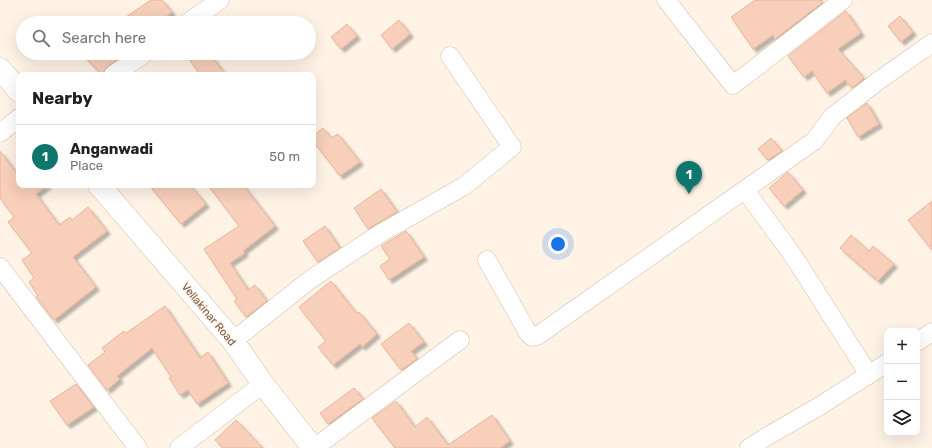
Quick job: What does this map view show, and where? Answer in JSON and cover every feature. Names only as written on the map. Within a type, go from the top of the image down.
[{"type":"main road","points":[[0,70],[16,88]]},
{"type":"main road","name":"Vellakinar Road","points":[[102,188],[233,341],[263,384],[314,448]]},
{"type":"street","points":[[197,16],[220,0]]},
{"type":"street","points":[[666,0],[734,85],[843,0]]},
{"type":"street","points":[[487,260],[528,333],[532,337],[537,336],[814,141],[833,116],[878,81],[932,43]]},
{"type":"street","points":[[233,341],[311,280],[382,233],[464,186],[512,147],[450,56]]},
{"type":"street","points":[[117,72],[135,60]]},
{"type":"street","points":[[0,133],[16,120]]},
{"type":"street","points":[[744,190],[794,257],[869,375]]},
{"type":"street","points":[[0,267],[138,448]]},
{"type":"street","points":[[920,340],[932,332]]},
{"type":"street","points":[[314,448],[460,340]]},
{"type":"street","points":[[749,448],[886,364]]},
{"type":"street","points":[[179,448],[263,384]]},
{"type":"building","points":[[151,0],[162,0],[172,12],[167,16],[127,16]]},
{"type":"building","points":[[755,0],[822,0],[823,2],[775,39],[773,35],[753,49],[731,17]]},
{"type":"building","points":[[846,11],[861,33],[838,49],[864,78],[852,88],[845,80],[827,93],[812,71],[804,77],[788,56]]},
{"type":"building","points":[[900,16],[913,32],[901,42],[888,26]]},
{"type":"building","points":[[399,20],[410,34],[392,49],[381,35]]},
{"type":"building","points":[[347,24],[357,36],[341,49],[331,37]]},
{"type":"building","points":[[88,60],[116,60],[107,67],[104,72],[99,72]]},
{"type":"building","points":[[190,60],[214,60],[224,72],[198,72]]},
{"type":"building","points":[[867,103],[879,124],[858,137],[847,118]]},
{"type":"building","points":[[323,128],[331,138],[338,134],[360,162],[340,176],[316,145],[316,134]]},
{"type":"building","points":[[771,138],[782,151],[768,160],[758,149]]},
{"type":"building","points":[[0,151],[16,172],[16,188],[44,188],[36,194],[59,225],[70,217],[72,220],[88,207],[107,231],[73,257],[96,287],[54,320],[36,297],[38,296],[29,282],[34,278],[22,260],[32,253],[8,222],[14,217],[0,198]]},
{"type":"building","points":[[788,172],[803,190],[784,206],[769,188]]},
{"type":"building","points":[[151,188],[193,188],[206,204],[181,224]]},
{"type":"building","points":[[210,188],[245,188],[275,226],[243,251],[245,253],[230,263],[248,290],[255,285],[267,301],[246,317],[234,301],[237,299],[204,249],[239,226]]},
{"type":"building","points":[[381,189],[397,212],[368,229],[354,208]]},
{"type":"building","points":[[932,201],[932,250],[908,220]]},
{"type":"building","points":[[325,226],[340,248],[318,262],[303,241]]},
{"type":"building","points":[[406,231],[424,257],[389,280],[380,266],[390,259],[381,246]]},
{"type":"building","points":[[851,235],[869,251],[873,246],[894,264],[878,281],[840,248]]},
{"type":"building","points":[[331,281],[357,314],[359,312],[377,334],[362,347],[360,344],[333,365],[318,347],[326,341],[299,307]]},
{"type":"building","points":[[165,306],[200,358],[208,352],[228,383],[197,404],[188,390],[180,395],[169,378],[171,377],[152,348],[117,376],[120,379],[107,390],[88,365],[105,352],[102,348],[124,331],[126,333]]},
{"type":"building","points":[[409,323],[424,342],[411,351],[417,359],[401,370],[381,344]]},
{"type":"building","points":[[76,384],[94,407],[67,425],[50,401]]},
{"type":"building","points":[[354,388],[363,399],[328,424],[320,413]]},
{"type":"building","points":[[396,401],[415,427],[427,417],[448,445],[492,415],[510,441],[500,448],[395,448],[372,418]]},
{"type":"building","points":[[236,420],[263,448],[223,448],[215,440]]},
{"type":"place","name":"Anganwadi","points":[[689,194]]}]
